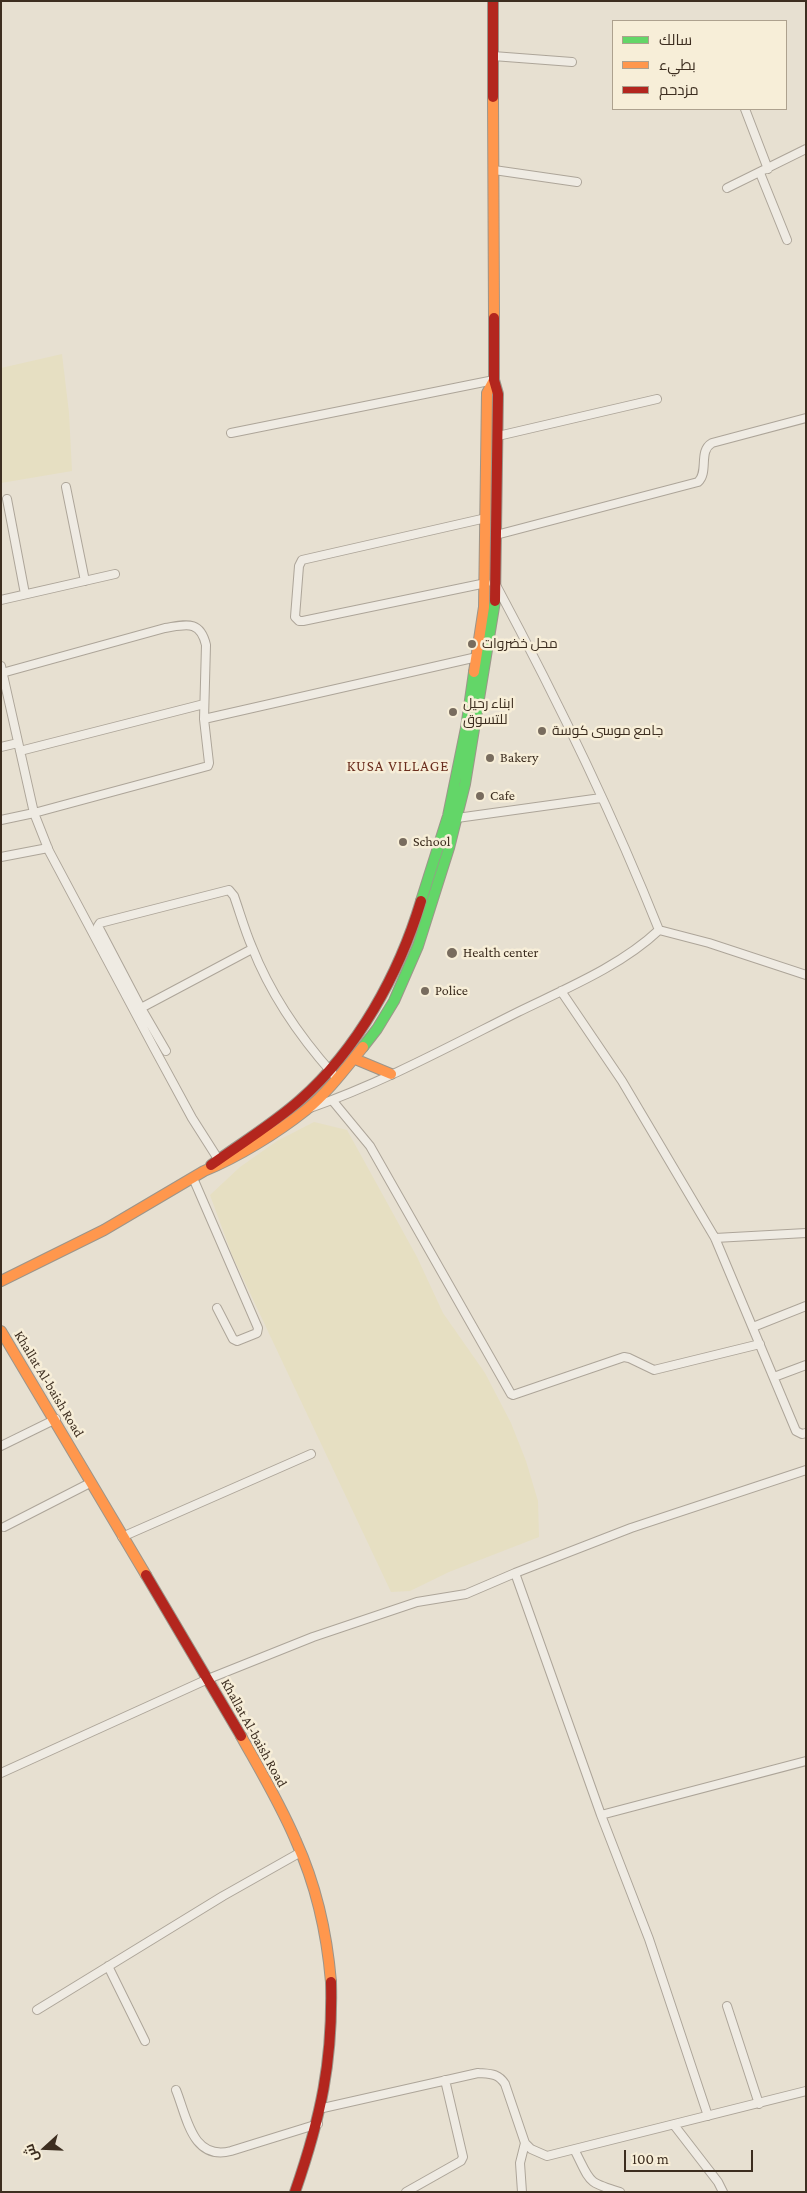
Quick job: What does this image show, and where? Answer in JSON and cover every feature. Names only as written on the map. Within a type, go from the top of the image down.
[{"type":"street","points":[[307,1109],[355,1058],[381,1022],[404,979],[418,946],[440,878],[477,657],[496,585],[498,394],[494,380],[493,1]]},
{"type":"street","points":[[493,56],[572,62]]},
{"type":"street","points":[[744,110],[787,240]]},
{"type":"street","points":[[726,188],[806,150]]},
{"type":"street","points":[[494,170],[577,182]]},
{"type":"street","points":[[231,433],[494,380]]},
{"type":"street","points":[[220,1161],[300,1100],[329,1070],[364,1025],[393,974],[411,935],[430,874],[457,818],[467,774],[490,607],[486,583],[487,392],[494,380]]},
{"type":"street","points":[[498,436],[657,398]]},
{"type":"street","points":[[496,535],[698,482],[702,477],[706,449],[712,443],[806,418]]},
{"type":"street","points":[[66,486],[85,581]]},
{"type":"street","points":[[7,499],[25,594]]},
{"type":"street","points":[[486,518],[302,560],[298,566],[295,618],[303,621],[486,583]]},
{"type":"street","points":[[1,600],[115,574]]},
{"type":"street","points":[[496,585],[557,703],[633,864],[659,930]]},
{"type":"street","points":[[1,820],[34,813],[208,766],[204,719],[206,645],[198,628],[187,624],[165,628],[2,670],[5,708],[19,747],[34,813],[48,848],[192,1118],[220,1161]]},
{"type":"street","points":[[204,719],[477,657]]},
{"type":"street","points":[[1,747],[19,747],[204,704]]},
{"type":"street","points":[[457,818],[601,798]]},
{"type":"street","points":[[1,857],[48,848]]},
{"type":"street","points":[[430,874],[440,878]]},
{"type":"street","points":[[166,1051],[98,928],[100,924],[229,890],[234,896],[252,949],[276,995],[298,1031],[337,1079]]},
{"type":"street","points":[[659,930],[718,946],[806,975]]},
{"type":"street","points":[[1,1281],[104,1230],[307,1109],[391,1074],[561,991],[630,954],[659,930]]},
{"type":"street","points":[[141,1008],[252,949]]},
{"type":"street","points":[[393,974],[404,979]]},
{"type":"street","points":[[561,991],[622,1082],[715,1238],[796,1431],[802,1434],[806,1433]]},
{"type":"street","points":[[355,1058],[391,1074]]},
{"type":"street","points":[[332,1100],[370,1146],[511,1394],[514,1395],[624,1358],[629,1358],[654,1370],[760,1344]]},
{"type":"street","points":[[193,1178],[258,1328],[257,1333],[237,1341],[233,1339],[217,1308]]},
{"type":"street","points":[[715,1238],[806,1233]]},
{"type":"street","points":[[753,1327],[806,1306]]},
{"type":"street","name":"Khallat Al-baish Road","points":[[1,1331],[56,1419],[122,1538],[208,1679],[260,1769],[301,1852],[317,1904],[327,1946],[331,1980],[332,2018],[329,2065],[323,2108],[295,2192]]},
{"type":"street","points":[[774,1378],[806,1365]]},
{"type":"street","points":[[1,1446],[56,1419]]},
{"type":"street","points":[[122,1538],[311,1454]]},
{"type":"street","points":[[1,1773],[208,1679],[313,1638],[417,1602],[466,1594],[631,1528],[806,1470]]},
{"type":"street","points":[[4,1527],[90,1483]]},
{"type":"street","points":[[515,1573],[601,1814],[649,1939],[708,2116]]},
{"type":"street","points":[[601,1814],[806,1761]]},
{"type":"street","points":[[37,2010],[223,1896],[301,1852]]},
{"type":"street","points":[[108,1966],[145,2041]]},
{"type":"street","points":[[726,2006],[758,2104]]},
{"type":"street","points":[[323,2108],[478,2073],[493,2074],[501,2078],[505,2084],[525,2143],[532,2149],[547,2156],[575,2151],[806,2091]]},
{"type":"street","points":[[406,2192],[460,2161],[463,2157],[445,2080]]},
{"type":"street","points":[[176,2090],[197,2143],[212,2153],[219,2154],[318,2124]]},
{"type":"street","points":[[674,2125],[718,2182],[723,2192]]},
{"type":"street","points":[[522,2192],[520,2163],[525,2143]]},
{"type":"street","points":[[575,2151],[590,2180],[598,2185],[620,2192]]},
{"type":"shaded area","points":[[62,354],[69,413],[72,471],[1,483],[1,368]]},
{"type":"shaded area","points":[[314,1122],[347,1130],[417,1257],[443,1313],[485,1373],[511,1423],[526,1461],[538,1501],[539,1537],[449,1572],[410,1591],[391,1592],[232,1255],[210,1195],[240,1167],[277,1141]]},
{"type":"traffic: fast","points":[[363,1047],[377,1029],[394,1001],[418,946],[449,848],[465,784],[495,601]]},
{"type":"traffic: fast","points":[[421,901],[448,816],[466,728],[474,672]]},
{"type":"traffic: slow","points":[[493,97],[494,318]]},
{"type":"traffic: slow","points":[[474,672],[484,607],[487,393],[494,380]]},
{"type":"traffic: slow","points":[[1,1281],[104,1230],[204,1171],[244,1152],[270,1136],[295,1119],[322,1096],[363,1047]]},
{"type":"traffic: slow","points":[[355,1059],[391,1074]]},
{"type":"traffic: slow","points":[[1,1331],[146,1575]]},
{"type":"traffic: slow","points":[[241,1736],[277,1801],[303,1858],[320,1910],[331,1982]]},
{"type":"traffic: jam","points":[[493,1],[493,97]]},
{"type":"traffic: jam","points":[[494,318],[494,380],[498,394],[495,601]]},
{"type":"traffic: jam","points":[[211,1165],[290,1109],[321,1080],[340,1058],[358,1034],[388,983],[401,956],[421,901]]},
{"type":"traffic: jam","points":[[146,1575],[241,1736]]},
{"type":"traffic: jam","points":[[295,2192],[312,2139],[324,2088],[330,2038],[331,1982]]},
{"type":"place","name":"محل خضروات","points":[[472,644]]},
{"type":"place","name":"ابناء رحيل للتسوق","points":[[453,712]]},
{"type":"place","name":"جامع موسى كوسة","points":[[542,731]]},
{"type":"place","name":"Bakery","points":[[490,758]]},
{"type":"place","name":"Cafe","points":[[480,796]]},
{"type":"place","name":"School","points":[[403,842]]},
{"type":"place","name":"Health center","points":[[452,953]]},
{"type":"place","name":"Police","points":[[425,991]]},
{"type":"district","name":"KUSA VILLAGE","points":[[398,766]]}]
